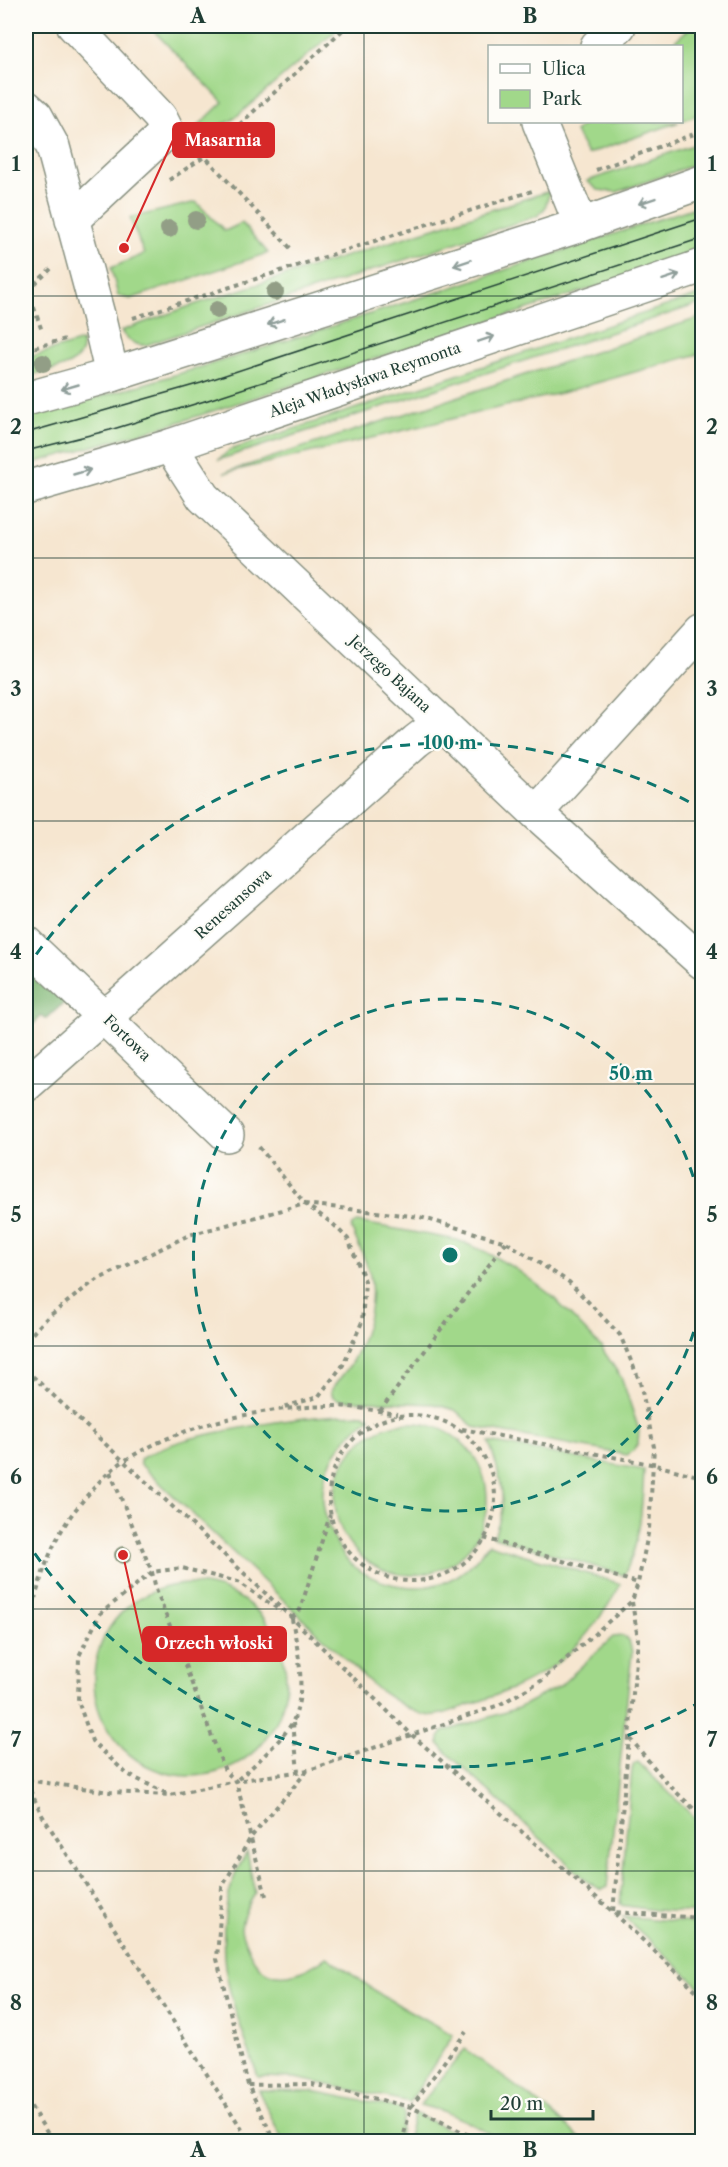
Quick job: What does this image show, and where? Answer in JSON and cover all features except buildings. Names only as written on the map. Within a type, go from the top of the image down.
[{"type":"street","points":[[72,220],[160,137],[165,129],[160,117],[74,26]]},
{"type":"street","points":[[598,45],[619,26]]},
{"type":"street","points":[[26,107],[36,116],[53,147],[112,375]]},
{"type":"street","points":[[539,123],[581,225]]},
{"type":"street","points":[[26,399],[112,375],[581,225],[702,182]]},
{"type":"street","name":"Aleja Władysława Reymonta","points":[[26,488],[170,446],[702,266]]},
{"type":"street","name":"Jerzego Bajana","points":[[170,446],[204,497],[536,813],[702,962]]},
{"type":"street","points":[[536,813],[702,630]]},
{"type":"street","name":"Renesansowa","points":[[26,1085],[407,749],[441,722]]},
{"type":"street","name":"Fortowa","points":[[26,943],[241,1138]]},
{"type":"path","points":[[204,157],[347,26]]},
{"type":"path","points":[[26,350],[101,329],[564,181],[702,131]]},
{"type":"path","points":[[193,143],[293,251]]},
{"type":"path","points":[[28,290],[42,331]]},
{"type":"path","points":[[26,1635],[49,1554],[75,1510],[110,1472],[123,1461],[183,1431],[278,1409],[318,1397],[343,1365],[363,1322],[365,1281],[348,1239],[333,1224],[305,1204],[241,1138]]},
{"type":"path","points":[[26,1340],[48,1317],[93,1282],[157,1250],[189,1235],[305,1204],[420,1217],[506,1242],[569,1282],[621,1335],[640,1382],[654,1446],[651,1464],[649,1529],[632,1601],[639,1639],[613,1912]]},
{"type":"path","points":[[380,1411],[506,1242]]},
{"type":"path","points":[[26,1370],[292,1618],[412,1735],[613,1912],[702,1996]]},
{"type":"path","points":[[278,1409],[336,1406],[398,1414],[431,1415],[462,1429],[651,1464],[702,1477]]},
{"type":"path","points":[[292,1618],[300,1610],[331,1514],[332,1477],[336,1464],[356,1437],[398,1414]]},
{"type":"path","points":[[331,1514],[339,1541],[350,1557],[379,1576],[392,1580],[425,1581],[456,1570],[484,1538],[494,1517],[495,1484],[484,1453],[462,1429]]},
{"type":"path","points":[[110,1472],[152,1572],[156,1589],[225,1771],[236,1781],[266,1896]]},
{"type":"path","points":[[484,1538],[638,1583]]},
{"type":"path","points":[[170,1795],[127,1774],[92,1741],[78,1701],[79,1656],[100,1614],[152,1572],[182,1568],[238,1582],[292,1618],[301,1674],[293,1722],[298,1771]]},
{"type":"path","points":[[26,1781],[110,1792],[170,1795],[236,1781],[309,1770],[499,1705],[541,1682],[632,1601]]},
{"type":"path","points":[[236,1781],[254,1766],[293,1722]]},
{"type":"path","points":[[630,1737],[666,1782],[702,1818]]},
{"type":"path","points":[[275,2142],[248,2085],[217,1959],[222,1887],[251,1837],[309,1770]]},
{"type":"path","points":[[26,1781],[42,1815],[250,2142]]},
{"type":"path","points":[[613,1912],[702,1918]]},
{"type":"path","points":[[402,2142],[411,2107],[466,2032]]},
{"type":"path","points":[[248,2085],[312,2084],[411,2107],[483,2142]]},
{"type":"path","points":[[26,2098],[53,2142]]},
{"type":"green space","points":[[149,26],[337,26],[339,28],[231,121],[218,126],[203,139],[196,128],[223,102]]},
{"type":"green space","points":[[692,26],[702,26],[702,113],[683,121],[683,45],[670,45]]},
{"type":"green space","points":[[585,123],[676,123],[587,154],[575,132]]},
{"type":"green space","points":[[702,142],[702,162],[617,192],[598,190],[587,181]]},
{"type":"green space","points":[[550,191],[545,208],[537,216],[146,345],[132,342],[121,331],[187,307]]},
{"type":"green space","points":[[196,202],[225,231],[242,223],[268,253],[130,299],[118,296],[111,268],[144,254],[130,218]]},
{"type":"green space","points":[[702,205],[702,251],[176,423],[26,465],[26,417],[281,342]]},
{"type":"green space","points":[[702,294],[702,303],[218,460],[230,450]]},
{"type":"green space","points":[[702,317],[702,353],[561,393],[224,473]]},
{"type":"green space","points":[[82,341],[82,350],[78,358],[71,363],[26,376],[26,358]]},
{"type":"green space","points":[[26,960],[68,999],[46,1019],[41,1016],[26,1032]]},
{"type":"green space","points":[[357,1222],[457,1240],[484,1251],[516,1269],[551,1295],[601,1347],[622,1379],[639,1430],[638,1444],[633,1451],[627,1455],[474,1427],[455,1410],[434,1404],[340,1400],[333,1397],[331,1391],[350,1365],[360,1345],[370,1310],[370,1275],[351,1227]]},
{"type":"green space","points":[[363,1414],[370,1417],[346,1439],[330,1464],[323,1499],[326,1519],[341,1552],[361,1571],[387,1583],[416,1587],[430,1586],[462,1573],[475,1562],[489,1544],[621,1584],[591,1629],[553,1666],[523,1684],[453,1711],[430,1716],[412,1710],[376,1688],[140,1464],[140,1459],[151,1453],[184,1440],[297,1419]]},
{"type":"green space","points":[[411,1423],[440,1429],[453,1436],[464,1446],[474,1457],[481,1470],[487,1499],[481,1528],[474,1541],[464,1552],[453,1562],[440,1569],[411,1575],[382,1569],[369,1562],[358,1552],[348,1541],[341,1528],[335,1499],[341,1470],[348,1457],[358,1446],[369,1436],[382,1429]]},
{"type":"green space","points":[[489,1442],[644,1470],[637,1537],[624,1575],[494,1537],[501,1512],[502,1492]]},
{"type":"green space","points":[[181,1584],[199,1584],[227,1591],[258,1612],[279,1643],[286,1680],[279,1717],[258,1748],[227,1769],[199,1776],[181,1776],[145,1765],[116,1741],[105,1725],[98,1708],[94,1689],[94,1671],[105,1635],[129,1606],[145,1595],[162,1588]]},
{"type":"green space","points":[[623,1636],[629,1640],[632,1652],[607,1887],[601,1890],[588,1882],[445,1751],[439,1743],[439,1738],[443,1732],[518,1708],[560,1686],[613,1637]]},
{"type":"green space","points":[[638,1762],[702,1825],[702,1913],[620,1905],[632,1769]]},
{"type":"green space","points":[[247,1852],[255,1894],[244,1914],[241,1930],[250,1953],[262,1969],[274,1975],[289,1975],[304,1970],[327,1957],[383,1996],[453,2035],[410,2102],[295,2078],[258,2077],[233,2001],[224,1957],[225,1916],[230,1889]]},
{"type":"green space","points":[[623,1916],[702,1924],[702,1989]]},
{"type":"green space","points":[[465,2049],[552,2113],[580,2138],[575,2142],[502,2141],[466,2121],[420,2105]]},
{"type":"green space","points":[[258,2090],[313,2091],[402,2109],[404,2115],[398,2141],[283,2141]]},
{"type":"green space","points":[[414,2113],[472,2141],[407,2141]]},
{"type":"tram line","points":[[26,433],[201,383],[702,218]]},
{"type":"tram line","points":[[26,451],[110,430],[208,400],[702,238]]},
{"type":"place","name":"Masarnia","points":[[124,248]]},
{"type":"place","name":"Orzech włoski","points":[[123,1555]]}]
